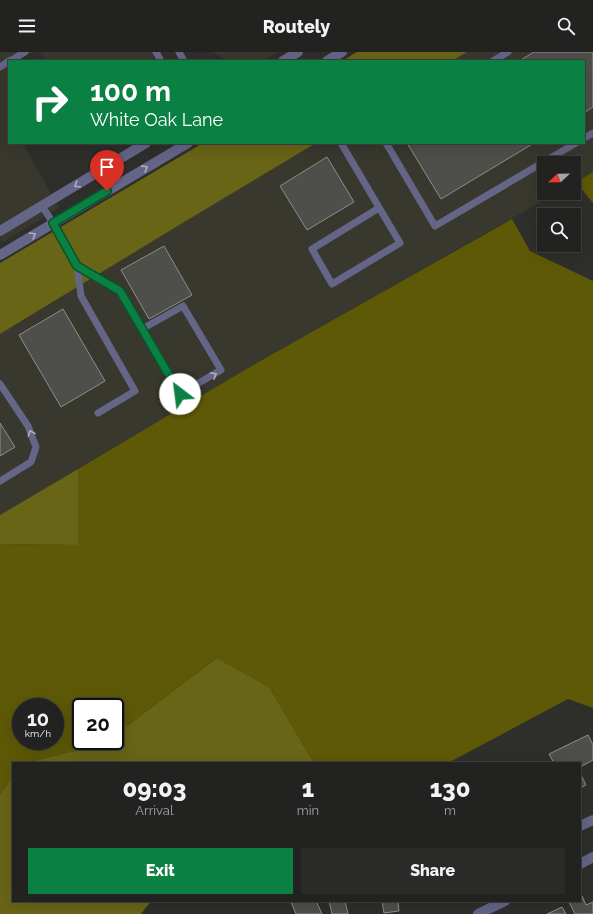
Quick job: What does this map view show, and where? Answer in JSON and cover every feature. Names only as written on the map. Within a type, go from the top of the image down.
[{"type":"street","points":[[329,60],[342,52]]},
{"type":"street","points":[[286,60],[298,56]]},
{"type":"street","points":[[0,231],[144,144]]},
{"type":"street","points":[[0,254],[186,144]]},
{"type":"street","points":[[581,826],[593,820]]},
{"type":"street","points":[[581,863],[593,857]]},
{"type":"street","points":[[478,914],[490,904],[500,902]]},
{"type":"lane","points":[[11,60],[25,52]]},
{"type":"lane","points":[[495,60],[508,52]]},
{"type":"lane","points":[[342,144],[400,243],[332,284],[312,250],[379,208]]},
{"type":"lane","points":[[387,144],[435,226],[574,144]]},
{"type":"lane","points":[[42,206],[77,266],[81,296],[135,391],[98,413]]},
{"type":"lane","points":[[77,266],[120,291],[142,329],[180,394],[221,370],[183,306],[142,329]]},
{"type":"lane","points":[[0,384],[28,426],[36,447],[31,462],[0,481]]},
{"type":"shaded area","points":[[0,52],[37,52],[8,60],[8,144],[24,144],[59,208],[2,243],[0,239]]},
{"type":"shaded area","points":[[39,52],[156,52],[152,60],[46,60]]},
{"type":"shaded area","points":[[212,52],[278,52],[266,60],[227,60]]},
{"type":"shaded area","points":[[357,52],[467,52],[454,60],[344,60]]},
{"type":"shaded area","points":[[467,52],[593,52],[593,172],[581,179],[581,156],[537,156],[537,200],[545,200],[248,368],[0,515],[0,334],[314,144],[585,144],[585,60],[454,60]]},
{"type":"shaded area","points":[[201,144],[314,144],[0,334],[0,263]]},
{"type":"shaded area","points":[[593,172],[593,203],[581,188],[581,179]]},
{"type":"shaded area","points":[[512,219],[530,251],[593,281],[593,708],[568,699],[450,762],[313,762],[269,687],[217,658],[124,728],[124,698],[72,698],[72,750],[78,750],[29,762],[12,762],[12,778],[0,794],[0,544],[78,545],[78,469],[248,368]]},
{"type":"shaded area","points":[[78,469],[78,545],[0,544],[0,515]]},
{"type":"shaded area","points":[[217,658],[269,687],[313,762],[29,762],[78,750],[124,750],[124,728]]},
{"type":"shaded area","points":[[12,778],[12,902],[150,902],[141,914],[0,914],[0,794]]},
{"type":"building","points":[[534,52],[593,52],[593,107],[585,112],[585,60],[521,60]]},
{"type":"building","points":[[408,144],[532,144],[441,199]]},
{"type":"building","points":[[327,157],[354,202],[307,230],[280,186]]},
{"type":"building","points":[[164,246],[192,295],[149,319],[121,270]]},
{"type":"building","points":[[63,309],[105,381],[61,407],[19,335]]},
{"type":"building","points":[[0,423],[15,447],[0,456]]},
{"type":"building","points":[[588,735],[593,745],[593,760],[581,766],[581,762],[553,762],[549,754]]},
{"type":"building","points":[[581,775],[586,785],[581,788]]},
{"type":"building","points":[[581,896],[586,905],[593,902],[593,914],[575,914],[569,902],[581,902]]},
{"type":"building","points":[[291,902],[316,902],[322,914],[296,914]]},
{"type":"building","points":[[329,902],[345,902],[348,914],[332,914]]},
{"type":"building","points":[[382,902],[398,902],[399,911],[384,913]]},
{"type":"building","points":[[562,907],[566,914],[547,914]]},
{"type":"route","points":[[107,191],[53,223],[77,266],[120,291],[180,394]]}]
